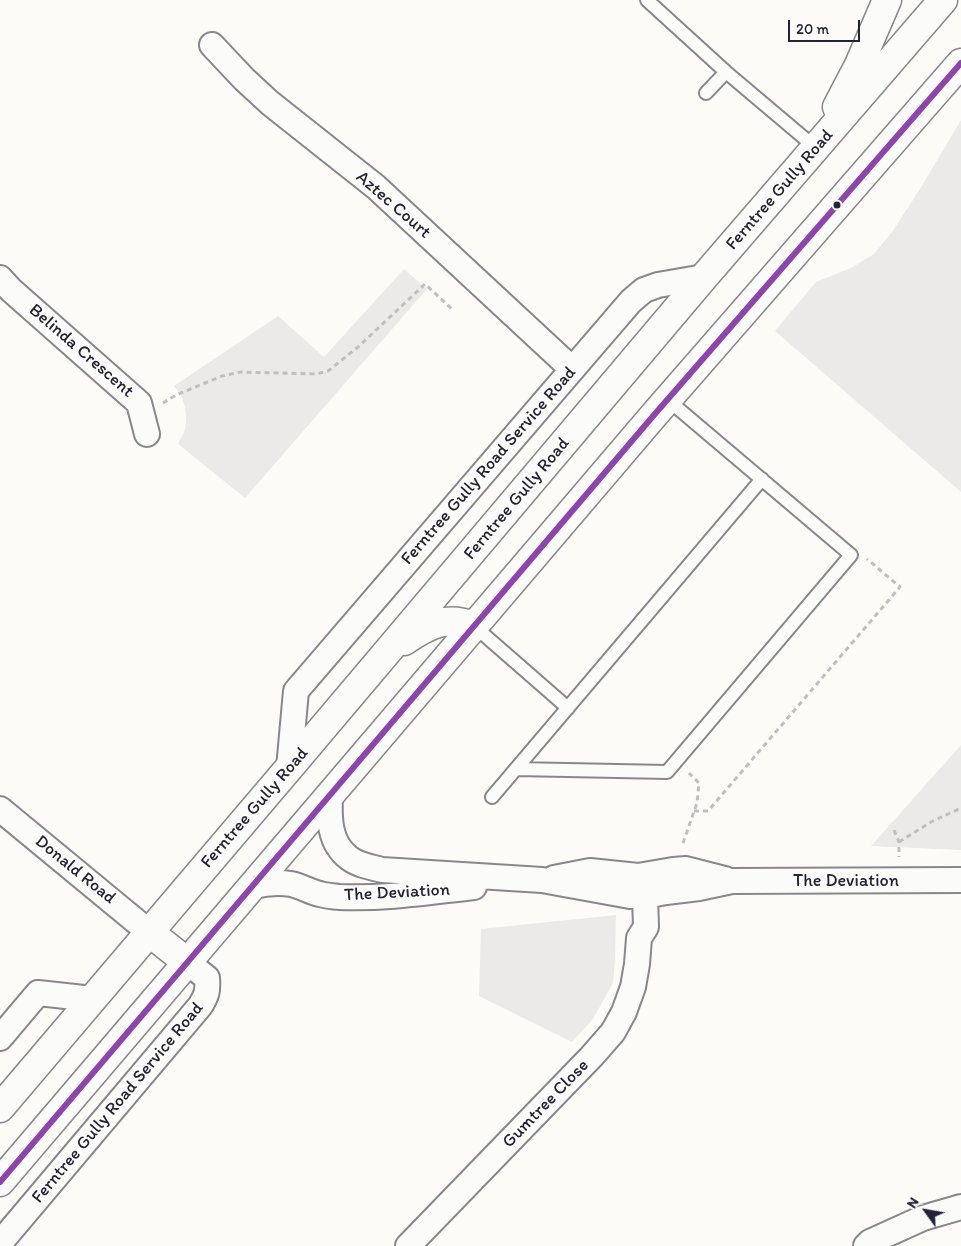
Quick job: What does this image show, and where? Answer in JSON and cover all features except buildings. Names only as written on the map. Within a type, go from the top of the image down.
[{"type":"main road","points":[[816,148],[859,65],[887,0]]},
{"type":"main road","name":"Ferntree Gully Road","points":[[0,1108],[704,277],[943,0]]},
{"type":"main road","points":[[0,1182],[668,400],[961,63]]},
{"type":"main road","points":[[388,651],[421,629],[438,622],[465,622],[474,626]]},
{"type":"main road","points":[[149,932],[186,962]]},
{"type":"street","name":"Aztec Court","points":[[212,45],[270,104],[376,187],[572,369]]},
{"type":"street","name":"Ferntree Gully Road Service Road","points":[[279,712],[631,301],[644,290],[658,285],[704,277]]},
{"type":"street","name":"Belinda Crescent","points":[[0,278],[11,290],[139,402],[145,424]]},
{"type":"street","points":[[290,768],[296,691]]},
{"type":"street","name":"The Deviation","points":[[330,796],[329,816],[337,845],[348,858],[364,866],[405,872],[542,880]]},
{"type":"street","name":"Donald Road","points":[[0,809],[149,932]]},
{"type":"street","name":"The Deviation","points":[[253,886],[267,883],[292,884],[320,894],[364,897],[404,895],[542,880],[590,871],[638,889],[666,892],[732,881],[961,880]]},
{"type":"street","name":"Gumtree Close","points":[[408,1246],[586,1063],[613,1032],[624,1012],[633,987],[639,938],[646,927],[638,889]]},
{"type":"street","name":"Ferntree Gully Road Service Road","points":[[4,1229],[200,1006],[208,988],[207,978],[186,962]]},
{"type":"street","points":[[0,1038],[38,993],[94,999]]},
{"type":"street","points":[[866,1246],[870,1242],[923,1218],[961,1207]]},
{"type":"lane","points":[[647,0],[726,72],[816,148]]},
{"type":"lane","points":[[706,93],[726,72]]},
{"type":"lane","points":[[516,769],[667,772],[850,555],[668,400]]},
{"type":"lane","points":[[492,797],[762,480]]},
{"type":"lane","points":[[474,626],[568,708]]},
{"type":"path","points":[[145,424],[176,395],[222,376],[241,372],[316,374],[328,371],[371,336],[425,284],[454,311]]},
{"type":"path","points":[[694,811],[708,811],[900,587],[863,555],[850,555]]},
{"type":"path","points":[[677,760],[699,783],[698,803],[683,843]]},
{"type":"path","points":[[899,842],[930,822],[961,808]]},
{"type":"shaded area","points":[[961,120],[961,492],[775,331],[816,282],[851,268],[874,254],[892,232],[920,189]]},
{"type":"shaded area","points":[[404,269],[427,289],[245,498],[178,444],[185,429],[186,412],[181,395],[174,386],[278,316],[324,357]]},
{"type":"shaded area","points":[[961,745],[961,850],[871,846]]},
{"type":"shaded area","points":[[616,915],[613,983],[593,1019],[572,1042],[479,996],[481,929]]},
{"type":"transit line","points":[[0,1182],[654,415],[961,63]]}]
